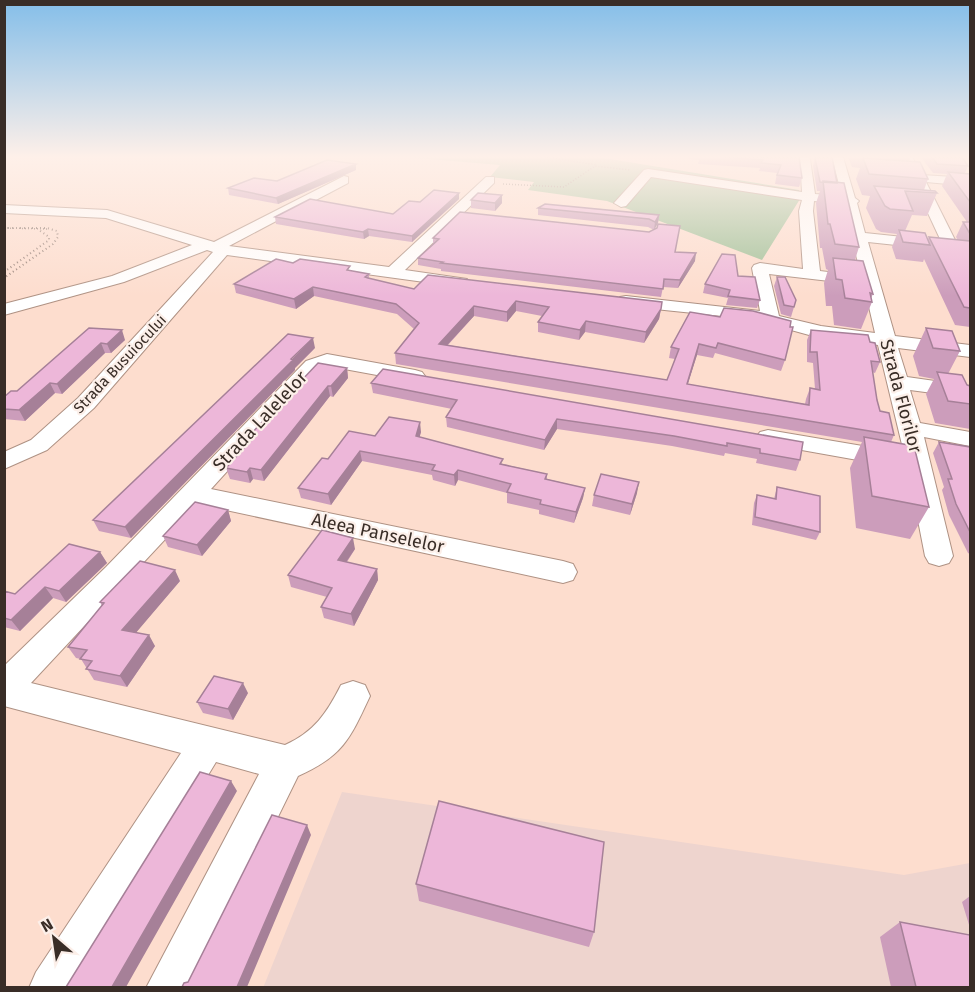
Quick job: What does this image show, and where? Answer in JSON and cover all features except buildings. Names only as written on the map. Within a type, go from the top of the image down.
[{"type":"street","points":[[4,310],[118,279],[217,247],[300,203]]},
{"type":"street","points":[[392,273],[463,214],[472,203]]},
{"type":"street","points":[[808,203],[806,211],[812,275]]},
{"type":"street","name":"Strada Florilor","points":[[850,203],[919,463],[939,556]]},
{"type":"street","points":[[859,237],[949,245],[930,203]]},
{"type":"street","points":[[912,206],[933,208]]},
{"type":"street","points":[[4,209],[78,211],[115,215],[217,247],[477,284]]},
{"type":"street","name":"Strada Busuiocului","points":[[4,462],[39,445],[86,402],[217,247]]},
{"type":"street","points":[[770,317],[759,269],[769,268],[872,282]]},
{"type":"street","points":[[605,299],[770,317],[820,332],[970,351]]},
{"type":"street","name":"Strada Lalelelor","points":[[7,693],[272,407],[318,361],[327,360],[432,379]]},
{"type":"street","points":[[897,382],[970,392]]},
{"type":"street","points":[[910,428],[970,439]]},
{"type":"street","points":[[745,433],[919,463]]},
{"type":"street","name":"Aleea Panselelor","points":[[192,494],[563,572]]},
{"type":"street","points":[[7,693],[285,763],[304,756],[326,742],[339,726],[353,696]]},
{"type":"street","points":[[52,987],[208,742]]},
{"type":"street","points":[[169,987],[285,763]]},
{"type":"path","points":[[4,228],[47,228],[57,231],[58,237],[53,244],[4,278]]},
{"type":"path","points":[[4,272],[49,240],[50,237],[43,231],[33,228]]},
{"type":"shaded area","points":[[342,792],[904,875],[970,863],[970,987],[263,988]]},
{"type":"green space","points":[[613,203],[797,203],[762,260]]}]
